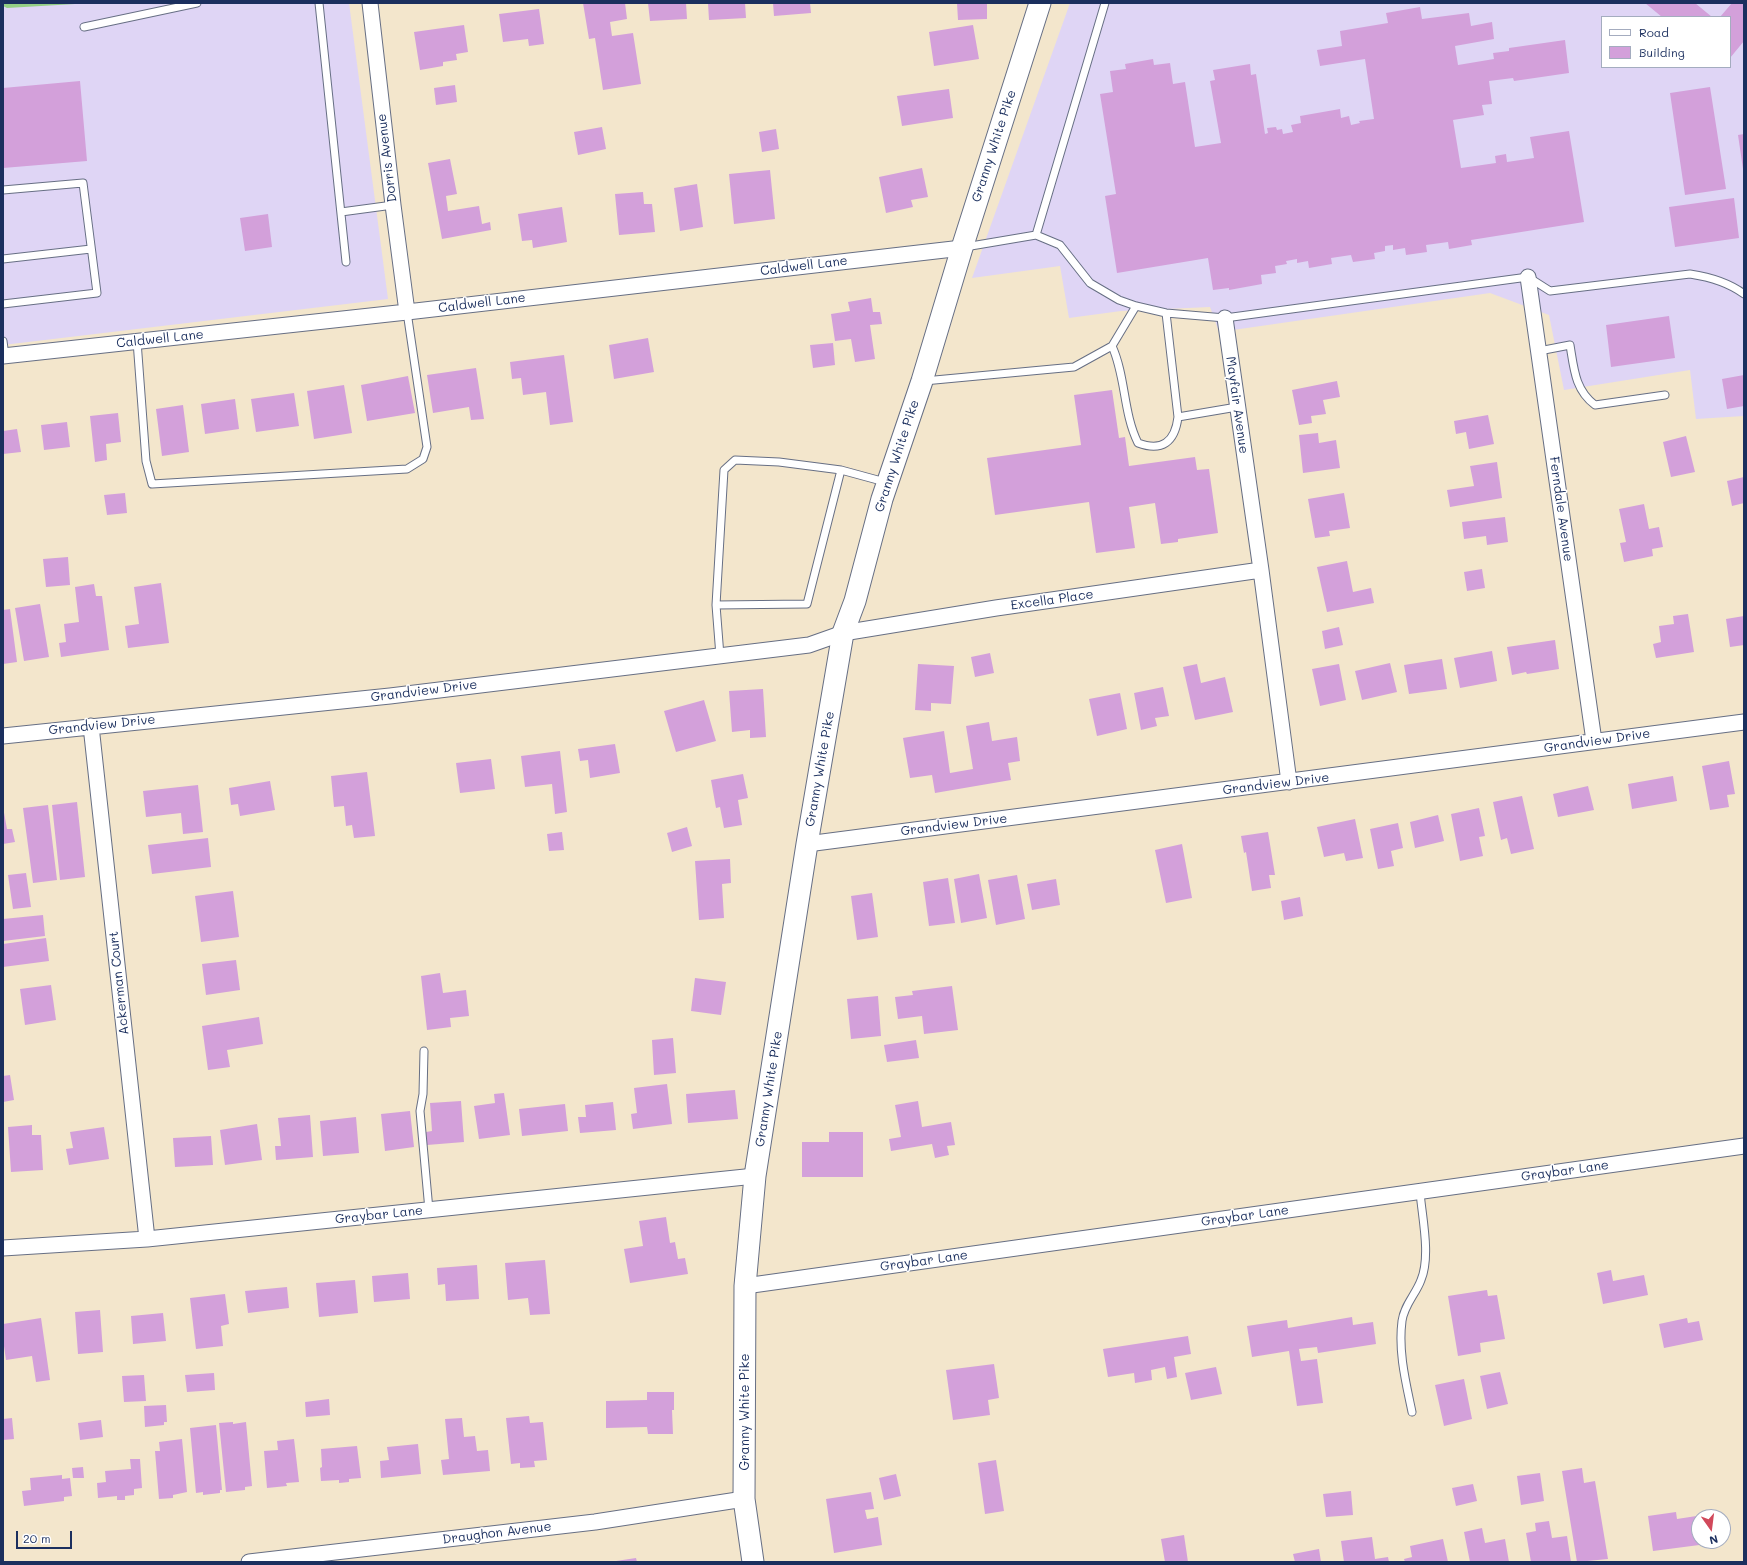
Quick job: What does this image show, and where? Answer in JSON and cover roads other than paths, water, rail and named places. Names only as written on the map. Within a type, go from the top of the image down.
[{"type":"main road","name":"Granny White Pike","points":[[753,1562],[744,1499],[745,1286],[755,1176],[807,844],[843,633],[855,601],[887,482],[922,381],[962,248],[1040,3]]},
{"type":"street","name":"Dorris Avenue","points":[[370,3],[407,312]]},
{"type":"street","name":"Caldwell Lane","points":[[4,356],[407,312],[962,248]]},
{"type":"street","name":"Ferndale Avenue","points":[[1528,277],[1594,742]]},
{"type":"street","name":"Mayfair Avenue","points":[[1225,318],[1261,570],[1288,782]]},
{"type":"street","name":"Excella Place","points":[[843,633],[996,608],[1261,570]]},
{"type":"street","name":"Grandview Drive","points":[[3,736],[390,696],[720,656],[809,645],[843,633]]},
{"type":"street","name":"Grandview Drive","points":[[807,844],[1744,722]]},
{"type":"street","name":"Ackerman Court","points":[[91,726],[147,1239]]},
{"type":"street","name":"Graybar Lane","points":[[745,1286],[1744,1146]]},
{"type":"street","name":"Graybar Lane","points":[[3,1248],[147,1239],[755,1176]]},
{"type":"street","name":"Draughon Avenue","points":[[249,1562],[596,1522],[744,1499]]},
{"type":"lane","points":[[84,27],[197,3]]},
{"type":"lane","points":[[319,3],[346,262]]},
{"type":"lane","points":[[1036,235],[1106,3]]},
{"type":"lane","points":[[3,190],[83,183],[97,293],[3,304]]},
{"type":"lane","points":[[341,212],[393,205]]},
{"type":"lane","points":[[962,248],[1036,235],[1060,245],[1090,283],[1119,300],[1136,306],[1166,313],[1225,318],[1528,277],[1550,291],[1690,274],[1708,277],[1719,281],[1744,294]]},
{"type":"lane","points":[[3,259],[91,249]]},
{"type":"lane","points":[[922,381],[1074,367],[1112,346],[1136,306]]},
{"type":"lane","points":[[137,341],[146,461],[152,484],[407,469],[423,459],[427,447],[407,312]]},
{"type":"lane","points":[[1112,346],[1118,361],[1132,432],[1138,443],[1145,446],[1157,447],[1170,441],[1176,427],[1178,417],[1166,313]]},
{"type":"lane","points":[[3,341],[4,356]]},
{"type":"lane","points":[[1538,351],[1570,345],[1578,386],[1587,399],[1596,405],[1665,395]]},
{"type":"lane","points":[[1178,417],[1237,407]]},
{"type":"lane","points":[[720,656],[716,605],[724,470],[735,460],[779,462],[841,470],[887,482]]},
{"type":"lane","points":[[716,605],[807,604],[841,470]]},
{"type":"lane","points":[[424,1051],[423,1094],[420,1111],[429,1210]]},
{"type":"lane","points":[[1412,1412],[1402,1364],[1402,1321],[1408,1302],[1422,1280],[1426,1255],[1420,1192]]}]
